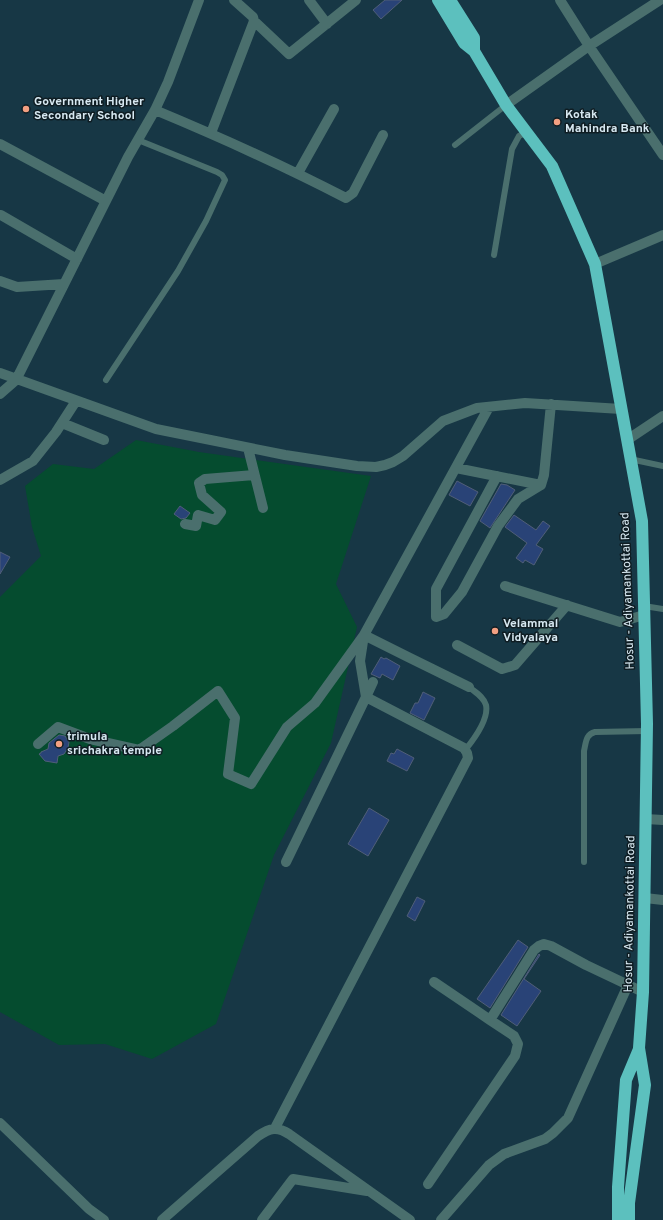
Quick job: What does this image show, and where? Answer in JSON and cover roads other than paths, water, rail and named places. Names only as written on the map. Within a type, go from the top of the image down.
[{"type":"highway","name":"Hosur - Adiyamankottai Road","points":[[438,0],[464,43],[474,51],[506,105],[552,166],[595,264],[642,521],[647,731],[643,992],[639,1048],[645,1085],[629,1220]]},
{"type":"highway","name":"Hosur - Adiyamankottai Road","points":[[450,0],[474,38],[474,51]]},
{"type":"highway","name":"Hosur - Adiyamankottai Road","points":[[618,1220],[618,1187],[626,1080],[639,1048]]},
{"type":"street","points":[[0,394],[16,380],[106,201],[154,110],[168,82],[199,0]]},
{"type":"street","points":[[234,0],[289,54],[356,0]]},
{"type":"street","points":[[309,0],[327,24]]},
{"type":"street","points":[[560,0],[589,46],[663,155]]},
{"type":"street","points":[[506,105],[589,46],[660,0]]},
{"type":"street","points":[[211,134],[254,21]]},
{"type":"street","points":[[298,173],[334,108]]},
{"type":"street","points":[[154,110],[298,173],[346,198],[353,193],[383,135]]},
{"type":"street","points":[[0,144],[106,201]]},
{"type":"street","points":[[1,215],[77,259]]},
{"type":"street","points":[[595,264],[663,235]]},
{"type":"street","points":[[0,281],[17,287],[64,284]]},
{"type":"street","points":[[0,373],[156,429],[285,455],[357,466],[376,467],[385,465],[403,456],[444,421],[477,408],[525,403],[621,409]]},
{"type":"street","points":[[0,480],[33,461],[62,423],[76,401]]},
{"type":"street","points":[[497,476],[436,589],[436,617],[444,614],[462,592],[498,526],[518,499],[541,485],[544,475],[551,404]]},
{"type":"street","points":[[38,744],[58,727],[90,739],[139,750],[218,692],[235,718],[228,774],[252,784],[288,727],[315,703],[364,634],[490,407]]},
{"type":"street","points":[[627,440],[663,416]]},
{"type":"street","points":[[62,423],[104,440]]},
{"type":"street","points":[[248,448],[263,508]]},
{"type":"street","points":[[456,468],[541,485]]},
{"type":"street","points":[[185,524],[196,526],[198,515],[215,520],[221,512],[202,495],[199,483],[205,479],[254,475]]},
{"type":"street","points":[[505,586],[620,622],[644,610]]},
{"type":"street","points":[[457,645],[502,669],[515,665],[567,605]]},
{"type":"street","points":[[364,634],[469,687]]},
{"type":"street","points":[[364,634],[360,661],[366,697]]},
{"type":"street","points":[[286,862],[373,682]]},
{"type":"street","points":[[275,1128],[468,758],[466,750],[366,697]]},
{"type":"street","points":[[646,819],[663,820]]},
{"type":"street","points":[[645,898],[663,900]]},
{"type":"street","points":[[490,1020],[534,950],[544,944],[551,946],[586,965],[643,992]]},
{"type":"street","points":[[428,1184],[515,1056],[518,1044],[514,1036],[434,982]]},
{"type":"street","points":[[441,1220],[495,1160],[504,1154],[545,1139],[568,1118],[628,985]]},
{"type":"street","points":[[0,1123],[89,1209],[104,1220]]},
{"type":"street","points":[[162,1220],[258,1136],[275,1128],[289,1134],[410,1220]]},
{"type":"street","points":[[262,1220],[293,1179],[370,1192]]},
{"type":"lane","points":[[455,145],[506,105]]},
{"type":"lane","points":[[494,255],[512,149],[519,136],[527,132]]},
{"type":"lane","points":[[106,380],[178,271],[206,222],[225,180],[222,175],[217,172],[138,140]]},
{"type":"lane","points":[[630,459],[663,466]]},
{"type":"lane","points":[[644,610],[663,609]]},
{"type":"lane","points":[[466,750],[479,731],[485,717],[486,705],[481,696],[469,687]]},
{"type":"lane","points":[[584,862],[584,751],[586,740],[590,733],[595,732],[647,731]]},
{"type":"place","name":"Government Higher Secondary School","points":[[26,109]]},
{"type":"place","name":"Kotak Mahindra Bank","points":[[557,122]]},
{"type":"place","name":"Velammal Vidyalaya","points":[[495,631]]},
{"type":"place","name":"trimula srichakra temple","points":[[59,744]]}]
